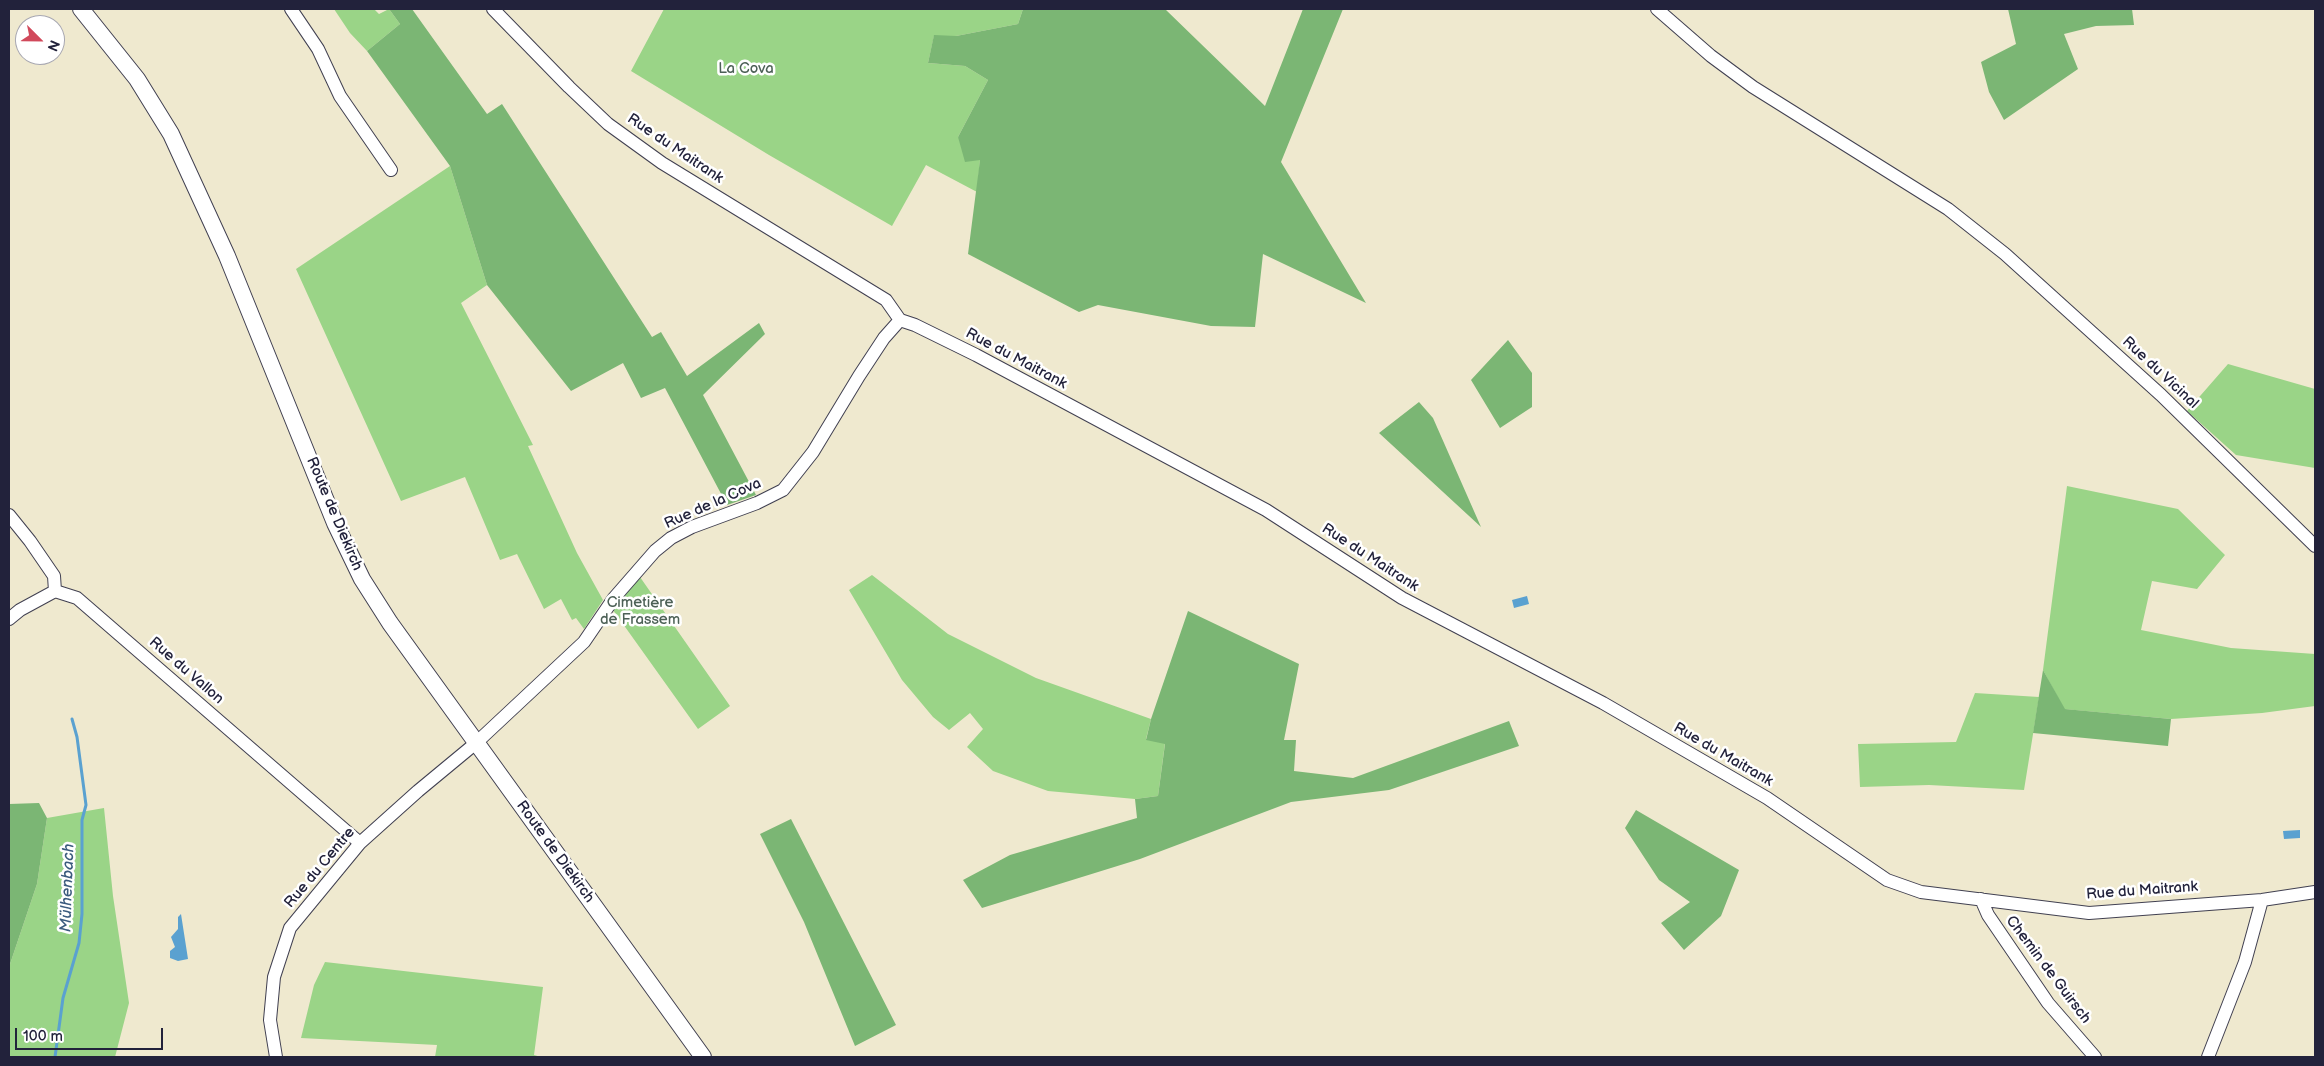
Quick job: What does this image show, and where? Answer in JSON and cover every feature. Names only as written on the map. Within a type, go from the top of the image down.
[{"type":"main road","name":"Route de Diekirch","points":[[81,9],[137,79],[171,134],[227,256],[335,523],[362,579],[390,623],[476,744],[703,1057]]},
{"type":"street","points":[[291,9],[318,49],[340,96],[390,170]]},
{"type":"street","name":"Rue du Maitrank","points":[[493,9],[608,124],[662,163],[886,300],[900,320],[915,324],[976,354],[1266,510],[1402,598],[1602,703],[1762,795],[1887,880],[1921,892],[2072,911],[2105,913],[2262,900],[2315,892]]},
{"type":"street","name":"Rue du Vicinal","points":[[1657,9],[1711,56],[1753,87],[1893,174],[1977,231],[2161,395],[2315,546]]},
{"type":"street","name":"Rue de la Cova","points":[[476,744],[584,642],[614,598],[655,551],[671,538],[692,527],[757,503],[782,490],[813,452],[884,338],[900,320]]},
{"type":"street","points":[[9,515],[54,576],[55,590],[20,610],[9,619]]},
{"type":"street","name":"Rue du Vallon","points":[[55,590],[77,598],[360,843]]},
{"type":"street","name":"Rue du Centre","points":[[276,1057],[270,1020],[274,977],[290,928],[360,843],[418,791],[476,744]]},
{"type":"street","name":"Chemin de Guirsch","points":[[1981,899],[1988,915],[2048,1003],[2095,1057]]},
{"type":"street","points":[[2208,1057],[2242,971],[2262,900]]},
{"type":"green space","points":[[334,9],[374,9],[379,14],[389,9],[400,24],[367,51],[350,33]]},
{"type":"green space","points":[[389,9],[412,9],[487,114],[502,104],[652,337],[661,332],[687,376],[759,323],[765,334],[703,395],[756,495],[727,505],[665,388],[641,398],[623,363],[571,391],[487,285],[450,166],[367,51],[400,24]]},
{"type":"green space","name":"La Cova","points":[[664,9],[1023,9],[1018,24],[956,36],[934,36],[928,63],[965,66],[988,80],[958,137],[980,160],[977,192],[926,165],[892,226],[769,155],[631,71]]},
{"type":"green space","points":[[1023,9],[1165,9],[1265,106],[1303,9],[1343,9],[1281,162],[1366,303],[1263,254],[1255,327],[1211,326],[1098,305],[1079,312],[968,254],[980,160],[965,162],[958,137],[988,80],[965,66],[928,63],[934,35],[956,36],[1018,24]]},
{"type":"green space","points":[[2008,9],[2132,9],[2134,25],[2096,26],[2064,34],[2078,69],[2004,120],[1989,92],[1981,62],[2016,44]]},
{"type":"green space","points":[[450,166],[487,285],[461,303],[533,445],[528,446],[577,553],[603,600],[584,629],[576,618],[572,620],[561,599],[544,609],[517,554],[500,560],[465,477],[401,501],[296,269]]},
{"type":"green space","points":[[1508,340],[1532,373],[1532,407],[1500,428],[1471,380]]},
{"type":"green space","points":[[2228,364],[2315,389],[2315,468],[2236,455],[2187,411]]},
{"type":"green space","points":[[1419,402],[1433,418],[1481,527],[1379,433]]},
{"type":"green space","points":[[2067,486],[2178,509],[2225,555],[2197,589],[2152,581],[2141,630],[2231,648],[2315,654],[2315,706],[2262,713],[2171,719],[2064,709],[2043,670]]},
{"type":"green space","points":[[872,575],[948,634],[1036,678],[1151,719],[1146,739],[1165,743],[1158,796],[1135,799],[1048,791],[993,771],[967,747],[983,729],[970,713],[949,730],[933,717],[902,680],[849,590]]},
{"type":"green space","name":"Cimetière de Frassem","points":[[640,577],[730,706],[698,729],[613,610]]},
{"type":"green space","points":[[1188,611],[1299,664],[1284,740],[1296,740],[1294,771],[1353,778],[1509,721],[1519,746],[1389,790],[1291,802],[1140,859],[982,908],[963,880],[1010,855],[1137,818],[1135,799],[1158,796],[1165,744],[1146,740],[1151,719]]},
{"type":"green space","points":[[2043,670],[2065,709],[2171,719],[2168,746],[2033,733]]},
{"type":"green space","points":[[1975,693],[2039,697],[2024,790],[1929,785],[1860,787],[1858,744],[1956,742]]},
{"type":"green space","points":[[39,803],[47,818],[37,884],[9,967],[9,804]]},
{"type":"green space","points":[[104,808],[113,896],[129,1003],[115,1057],[9,1057],[9,967],[37,884],[47,818]]},
{"type":"green space","points":[[1636,810],[1739,870],[1721,916],[1684,950],[1661,923],[1690,902],[1659,880],[1625,828]]},
{"type":"green space","points":[[791,819],[896,1025],[855,1046],[804,922],[760,834]]},
{"type":"green space","points":[[325,962],[543,987],[534,1055],[541,1057],[435,1057],[437,1045],[301,1038],[314,985]]},
{"type":"water","points":[[1527,596],[1529,604],[1514,608],[1512,600]]},
{"type":"water","points":[[2300,830],[2300,838],[2284,839],[2283,831]]},
{"type":"water","points":[[181,914],[188,959],[178,961],[170,958],[170,951],[175,947],[171,937],[178,929],[178,917]]},
{"type":"waterway","name":"Mülhenbach","points":[[55,1057],[63,998],[79,943],[82,914],[82,820],[86,805],[77,737],[72,719]]}]
